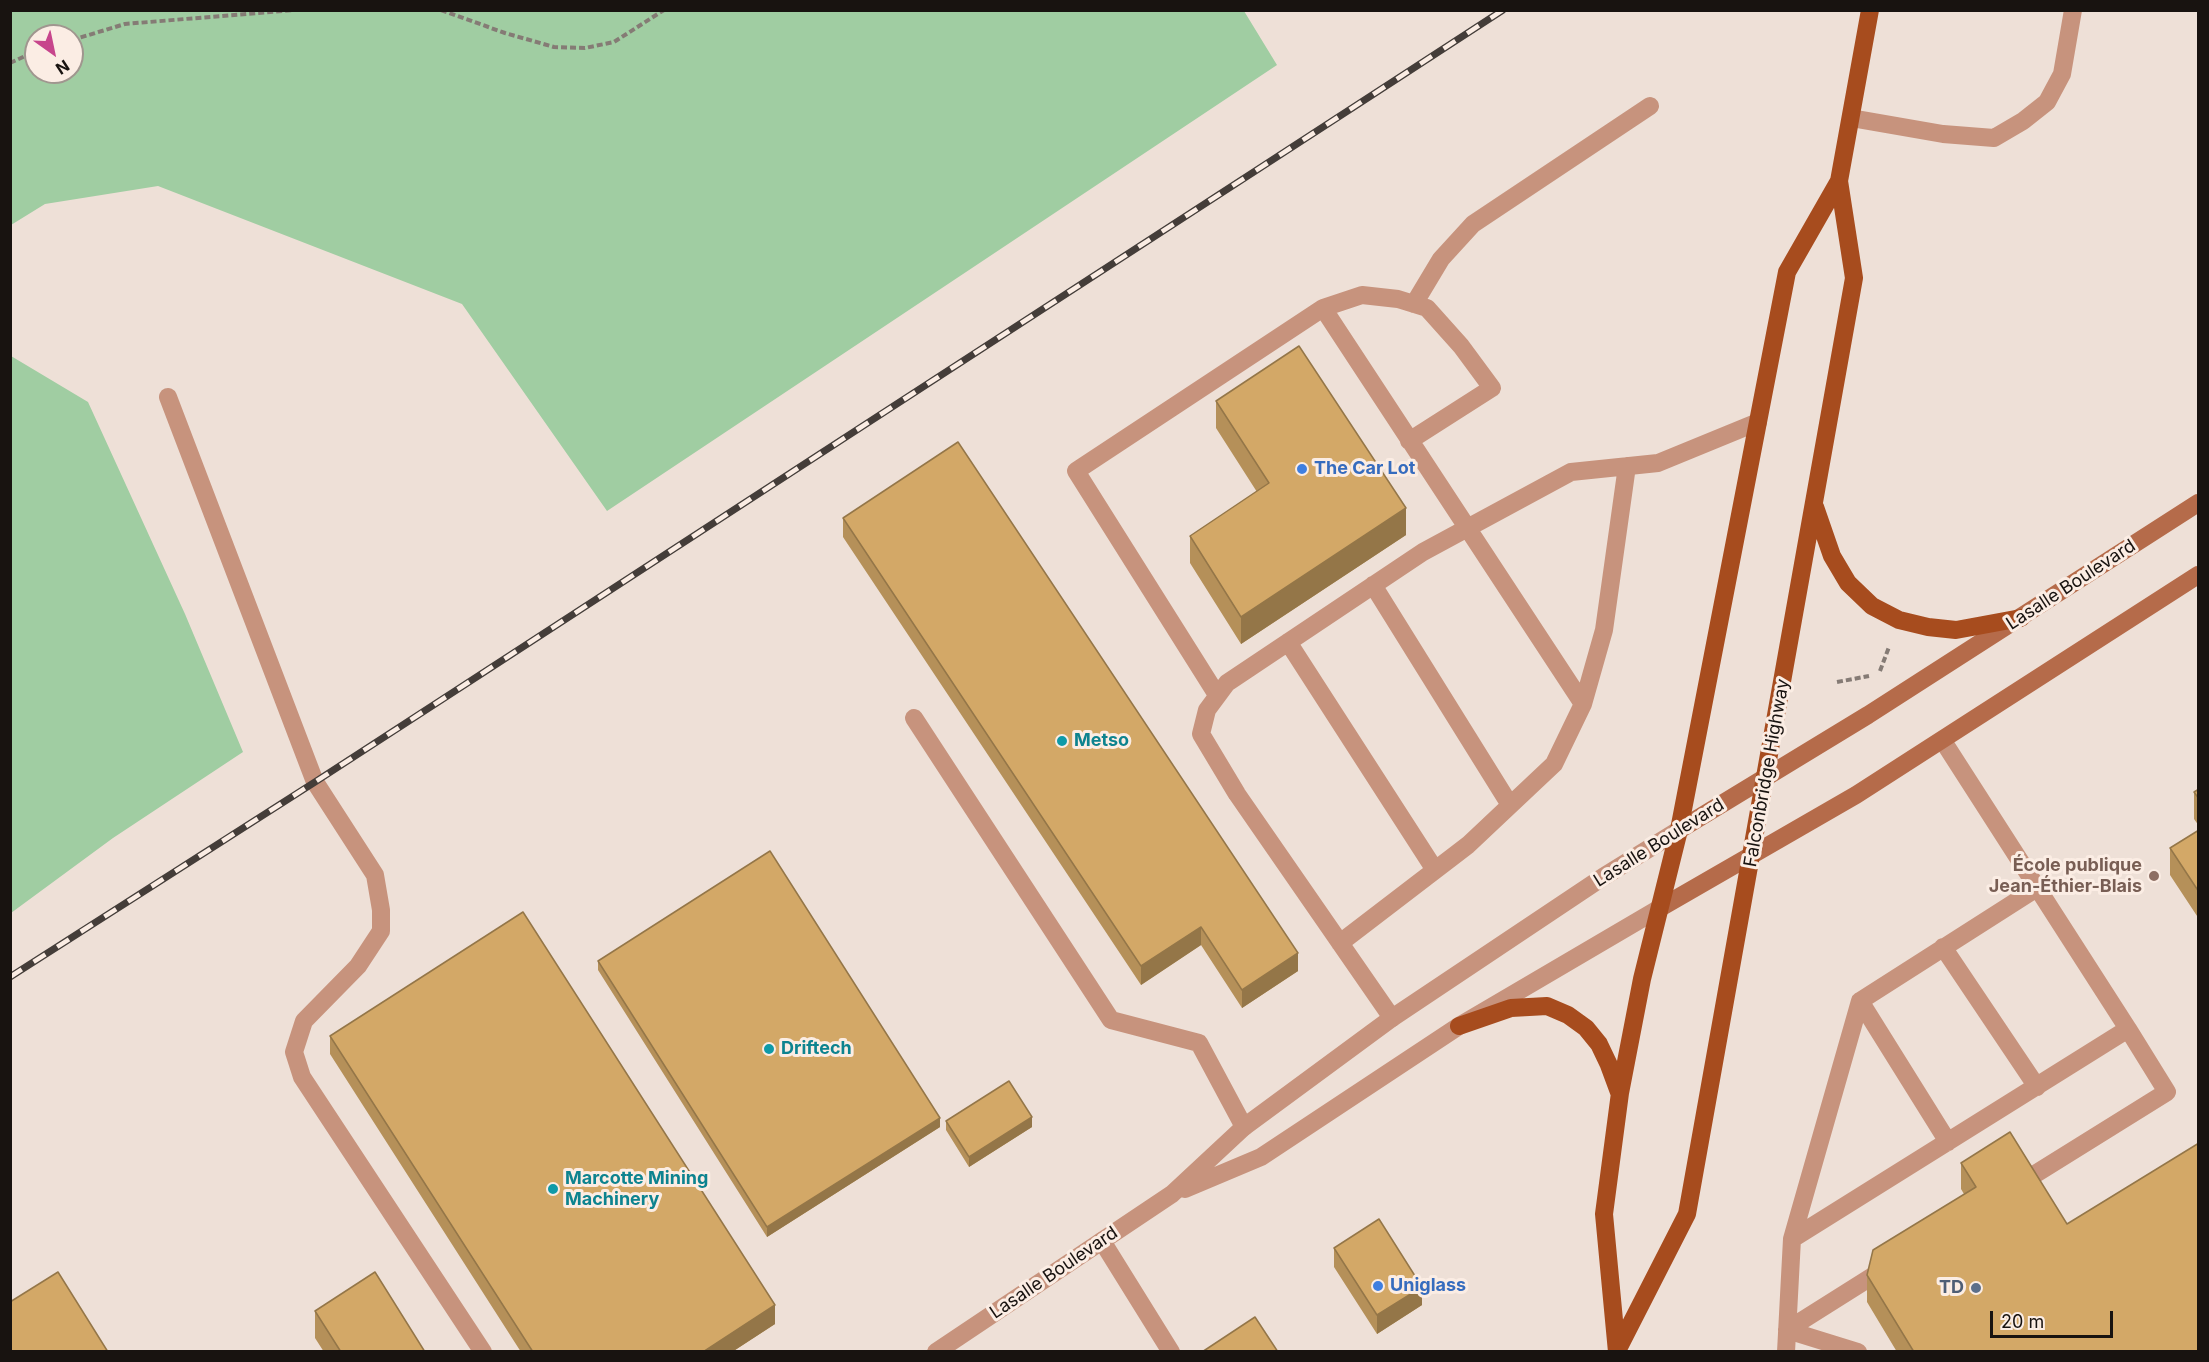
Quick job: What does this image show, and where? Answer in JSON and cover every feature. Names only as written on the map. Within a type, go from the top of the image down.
[{"type":"main road","name":"Falconbridge Highway","points":[[1618,1351],[1604,1214],[1620,1093],[1642,979],[1679,830],[1787,272],[1839,181],[1870,10]]},
{"type":"main road","name":"Falconbridge Highway","points":[[1618,1351],[1687,1214],[1854,278],[1839,181]]},
{"type":"main road","name":"Lasalle Boulevard","points":[[1679,830],[2021,618],[2199,503]]},
{"type":"main road","points":[[1815,505],[1832,556],[1848,583],[1872,606],[1899,620],[1928,627],[1956,630],[2021,618]]},
{"type":"main road","name":"Lasalle Boulevard","points":[[1660,908],[1856,795],[2199,575]]},
{"type":"main road","points":[[1459,1026],[1511,1008],[1547,1006],[1568,1015],[1586,1028],[1599,1044],[1620,1093]]},
{"type":"street","points":[[1851,118],[1943,134],[1994,138],[2023,122],[2047,102],[2062,74],[2073,10]]},
{"type":"street","points":[[1414,304],[1441,259],[1473,225],[1650,106]]},
{"type":"street","points":[[1217,695],[1076,471],[1323,308],[1362,295],[1398,299],[1427,308],[1461,346],[1492,388],[1410,441]]},
{"type":"street","points":[[1323,308],[1583,704]]},
{"type":"street","points":[[168,397],[315,782],[375,874],[381,910],[381,932],[358,966],[304,1021],[294,1052],[302,1077],[483,1352]]},
{"type":"street","points":[[1392,1018],[1237,794],[1201,734],[1207,710],[1227,683],[1423,552],[1571,472],[1658,463],[1758,422]]},
{"type":"street","points":[[1340,943],[1468,845],[1554,764],[1583,704],[1604,630],[1628,466]]},
{"type":"street","points":[[1373,585],[1510,805]]},
{"type":"street","points":[[1288,642],[1435,870]]},
{"type":"street","points":[[914,718],[1111,1020],[1199,1043],[1244,1127]]},
{"type":"street","points":[[1943,741],[2167,1092],[2024,1181]]},
{"type":"street","name":"Lasalle Boulevard","points":[[936,1352],[1172,1194],[1244,1127],[1392,1018],[1603,877],[1679,830]]},
{"type":"street","points":[[1786,1352],[1792,1239],[1860,1001],[2037,888]]},
{"type":"street","name":"Lasalle Boulevard","points":[[1172,1194],[1261,1157],[1459,1026],[1660,908]]},
{"type":"street","points":[[1943,947],[2037,1087]]},
{"type":"street","points":[[1860,1001],[1948,1142]]},
{"type":"street","points":[[1792,1239],[2128,1029]]},
{"type":"street","points":[[1102,1241],[1171,1352]]},
{"type":"street","points":[[1787,1330],[1906,1256]]},
{"type":"street","points":[[1787,1330],[1858,1352]]},
{"type":"path","points":[[84,36],[125,24],[293,10]]},
{"type":"path","points":[[441,10],[505,33],[554,47],[585,48],[615,42],[664,10]]},
{"type":"path","points":[[10,63],[24,57]]},
{"type":"path","points":[[1837,682],[1878,674]]},
{"type":"green space","points":[[11,11],[1244,11],[1277,65],[607,511],[462,304],[158,186],[45,204],[11,225]]},
{"type":"green space","points":[[11,356],[88,402],[185,614],[243,752],[113,838],[11,913]]},
{"type":"building","name":"The Car Lot","points":[[1299,346],[1406,508],[1241,617],[1190,536],[1269,483],[1216,401]]},
{"type":"building","name":"Metso","points":[[958,442],[1298,953],[1242,990],[1201,927],[1141,966],[843,518]]},
{"type":"building","points":[[2199,789],[2199,799],[2194,792]]},
{"type":"building","points":[[2199,830],[2199,892],[2170,848]]},
{"type":"building","name":"Driftech","points":[[770,851],[940,1118],[767,1227],[598,961]]},
{"type":"building","name":"Marcotte Mining Machinery","points":[[523,912],[775,1305],[703,1352],[533,1352],[330,1036]]},
{"type":"building","points":[[1009,1081],[1032,1117],[969,1157],[946,1121]]},
{"type":"building","points":[[2010,1132],[2067,1224],[2199,1143],[2199,1352],[1914,1352],[1867,1275],[1873,1250],[1976,1187],[1961,1163]]},
{"type":"building","name":"Uniglass","points":[[1379,1219],[1422,1287],[1377,1315],[1334,1248]]},
{"type":"building","points":[[58,1272],[108,1352],[10,1352],[10,1302]]},
{"type":"building","points":[[375,1272],[425,1352],[341,1352],[315,1311]]},
{"type":"building","points":[[1255,1317],[1278,1352],[1202,1352]]},
{"type":"railway","points":[[10,977],[315,782],[1503,10]]},
{"type":"place","name":"The Car Lot","points":[[1302,469]]},
{"type":"place","name":"Metso","points":[[1062,741]]},
{"type":"place","name":"École publique Jean-Éthier-Blais","points":[[2154,876]]},
{"type":"place","name":"Driftech","points":[[769,1049]]},
{"type":"place","name":"Marcotte Mining Machinery","points":[[553,1189]]},
{"type":"place","name":"Uniglass","points":[[1378,1286]]},
{"type":"place","name":"TD","points":[[1976,1288]]}]
